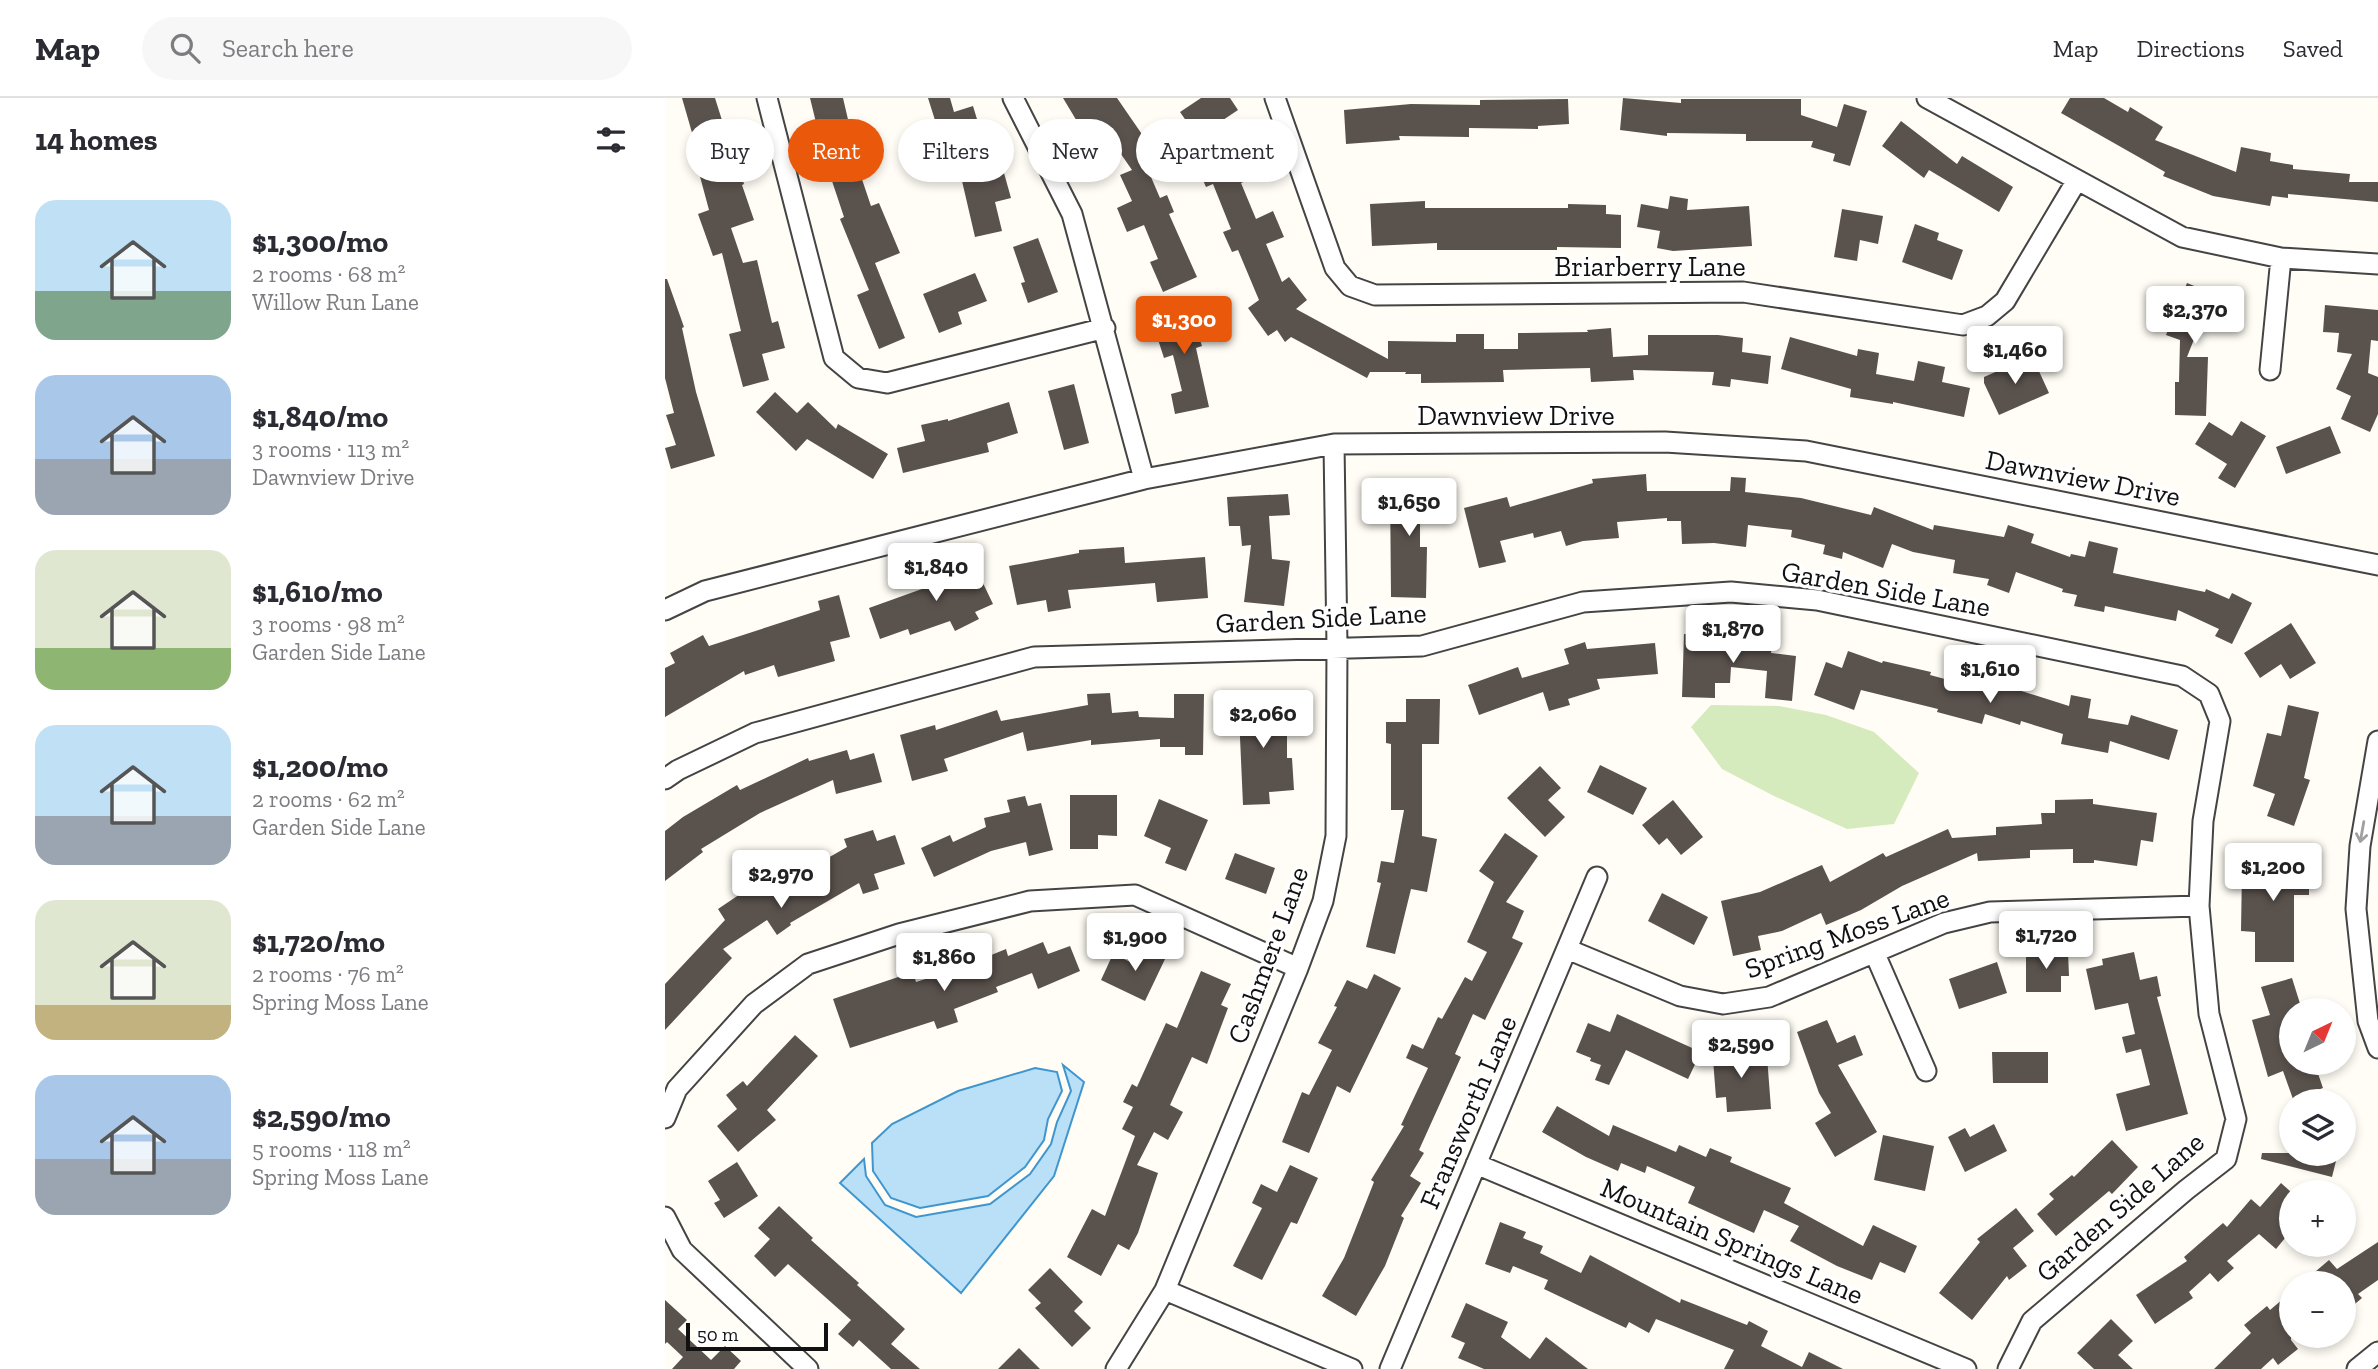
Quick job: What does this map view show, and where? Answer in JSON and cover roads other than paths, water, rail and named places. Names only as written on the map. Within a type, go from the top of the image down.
[{"type":"street","points":[[767,98],[834,358],[857,378],[887,383],[1105,328]]},
{"type":"street","points":[[1013,98],[1072,214],[1144,479]]},
{"type":"street","name":"Briarberry Lane","points":[[1275,98],[1335,268],[1350,286],[1374,295],[1743,292],[1963,325],[1987,316],[2005,301],[2077,180]]},
{"type":"street","points":[[1927,98],[2182,237],[2281,258],[2378,264]]},
{"type":"street","points":[[2270,370],[2281,258]]},
{"type":"street","name":"Dawnview Drive","points":[[665,610],[705,591],[1144,479],[1334,444],[1665,442],[1806,451],[2378,565]]},
{"type":"street","name":"Cashmere Lane","points":[[1116,1369],[1165,1290],[1323,901],[1336,836],[1334,444]]},
{"type":"street","name":"Garden Side Lane","points":[[665,779],[755,733],[1034,657],[1422,646],[1583,602],[1731,592],[1817,600],[2182,676],[2209,694],[2220,721],[2203,821],[2199,906],[2209,1014],[2236,1119],[2226,1159],[2032,1321],[2008,1369]]},
{"type":"street","points":[[2378,741],[2360,846],[2356,909],[2368,1021],[2378,1048]]},
{"type":"street","name":"Fransworth Lane","points":[[1390,1369],[1597,877]]},
{"type":"street","points":[[665,1118],[677,1088],[754,1004],[808,964],[899,934],[1030,901],[1135,895],[1298,968]]},
{"type":"street","name":"Spring Moss Lane","points":[[1567,949],[1680,996],[1723,1004],[1769,997],[1944,923],[1990,912],[2199,906]]},
{"type":"street","points":[[1875,954],[1926,1071]]},
{"type":"street","name":"Mountain Springs Lane","points":[[1476,1164],[1966,1369]]},
{"type":"street","points":[[665,1217],[683,1250],[808,1369]]},
{"type":"street","points":[[1165,1290],[1352,1369]]},
{"type":"street","points":[[2357,1369],[2378,1352]]},
{"type":"water","points":[[1063,1065],[1084,1082],[1054,1176],[961,1293],[840,1183],[864,1159],[866,1176],[885,1205],[916,1217],[990,1204],[1030,1174],[1051,1144],[1057,1122],[1071,1091]]},
{"type":"water","points":[[1035,1068],[1057,1072],[1062,1091],[1048,1119],[1044,1140],[1025,1167],[988,1196],[920,1208],[891,1198],[873,1171],[872,1143],[892,1124],[958,1091]]}]
